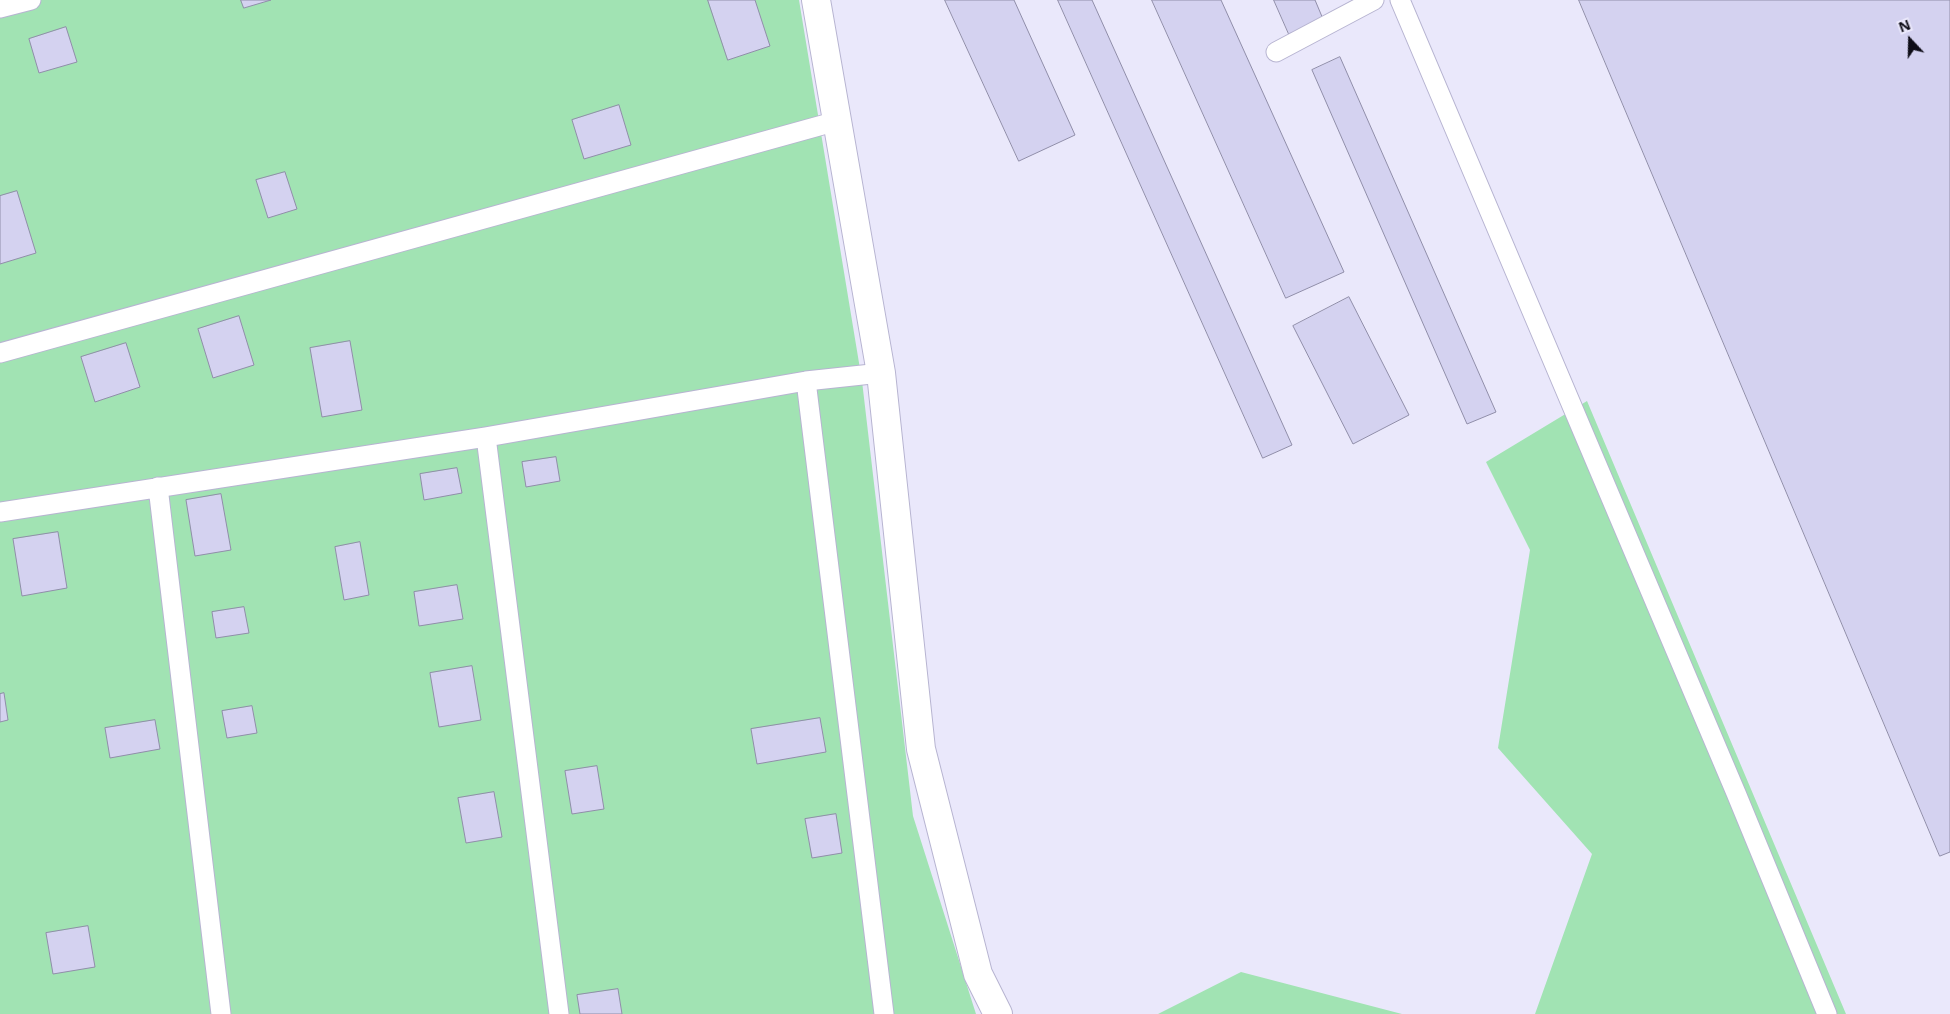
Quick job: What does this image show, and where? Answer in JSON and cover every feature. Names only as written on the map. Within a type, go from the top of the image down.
[{"type":"street","points":[[816,0],[881,373],[921,749],[978,974],[998,1014]]},
{"type":"lane","points":[[0,8],[31,0]]},
{"type":"lane","points":[[1276,52],[1374,0]]},
{"type":"lane","points":[[1400,0],[1736,793],[1827,1014]]},
{"type":"lane","points":[[0,353],[837,121]]},
{"type":"lane","points":[[0,512],[486,437],[806,381],[881,373]]},
{"type":"lane","points":[[806,381],[884,1014]]},
{"type":"lane","points":[[486,437],[559,1014]]},
{"type":"lane","points":[[158,487],[221,1014]]},
{"type":"green space","points":[[0,0],[799,0],[862,381],[913,816],[976,1014],[0,1014]]},
{"type":"green space","points":[[1587,401],[1846,1014],[1535,1014],[1592,854],[1498,748],[1530,550],[1486,462]]},
{"type":"green space","points":[[1241,972],[1402,1014],[1158,1014]]},
{"type":"building","points":[[241,0],[271,0],[244,8]]},
{"type":"building","points":[[708,0],[755,0],[770,46],[728,60]]},
{"type":"building","points":[[945,0],[1014,0],[1075,135],[1019,161]]},
{"type":"building","points":[[1058,0],[1092,0],[1292,445],[1263,458]]},
{"type":"building","points":[[1152,0],[1221,0],[1344,272],[1286,298]]},
{"type":"building","points":[[1274,0],[1315,0],[1323,19],[1289,34]]},
{"type":"building","points":[[1579,0],[1950,0],[1950,852],[1940,856]]},
{"type":"building","points":[[66,27],[77,62],[39,73],[29,39]]},
{"type":"building","points":[[1340,57],[1496,412],[1467,424],[1312,70]]},
{"type":"building","points":[[619,105],[631,145],[584,159],[572,120]]},
{"type":"building","points":[[285,172],[297,209],[268,218],[256,180]]},
{"type":"building","points":[[17,191],[36,253],[0,264],[0,196]]},
{"type":"building","points":[[1349,297],[1409,415],[1353,444],[1293,326]]},
{"type":"building","points":[[239,316],[254,365],[213,378],[198,329]]},
{"type":"building","points":[[350,341],[362,410],[322,417],[310,348]]},
{"type":"building","points":[[126,343],[140,387],[95,402],[81,357]]},
{"type":"building","points":[[556,457],[560,481],[526,487],[522,462]]},
{"type":"building","points":[[457,468],[462,493],[424,500],[420,474]]},
{"type":"building","points":[[221,494],[231,550],[195,556],[186,500]]},
{"type":"building","points":[[58,532],[67,588],[22,596],[13,539]]},
{"type":"building","points":[[360,542],[369,595],[344,600],[335,547]]},
{"type":"building","points":[[457,585],[463,619],[419,626],[414,592]]},
{"type":"building","points":[[244,607],[249,633],[216,638],[212,612]]},
{"type":"building","points":[[472,666],[481,720],[439,727],[430,673]]},
{"type":"building","points":[[4,693],[8,720],[0,722],[0,694]]},
{"type":"building","points":[[252,706],[257,733],[227,738],[222,711]]},
{"type":"building","points":[[820,718],[826,752],[757,764],[751,729]]},
{"type":"building","points":[[155,720],[160,749],[110,758],[105,728]]},
{"type":"building","points":[[597,766],[604,809],[572,814],[565,771]]},
{"type":"building","points":[[494,792],[502,837],[466,843],[458,798]]},
{"type":"building","points":[[836,814],[842,853],[812,858],[805,819]]},
{"type":"building","points":[[88,926],[95,967],[53,974],[46,933]]},
{"type":"building","points":[[618,989],[622,1014],[580,1014],[577,995]]}]
